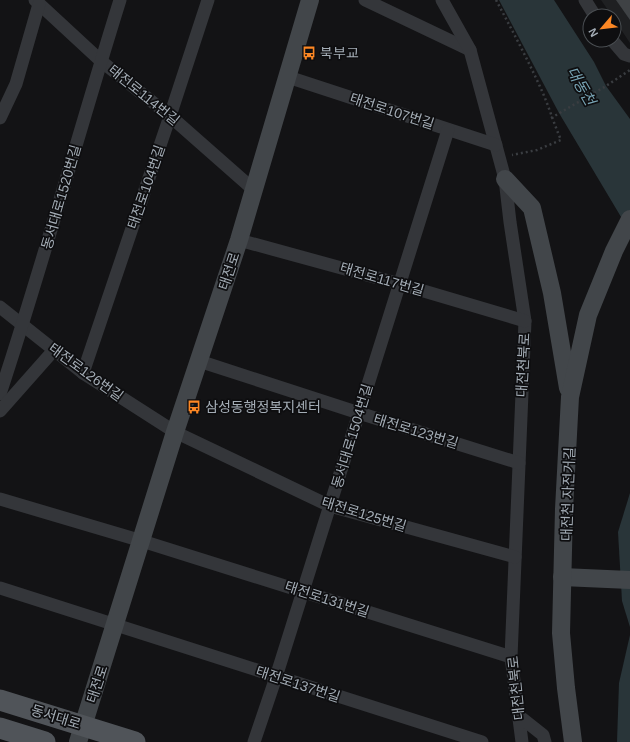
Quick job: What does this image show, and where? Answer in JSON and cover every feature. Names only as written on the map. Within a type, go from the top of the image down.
[{"type":"main road","name":"동서대로","points":[[0,700],[81,734],[135,742]]},
{"type":"main road","name":"동서대로","points":[[0,728],[45,742]]},
{"type":"street","name":"동서대로1520번길","points":[[0,394],[23,325],[120,0]]},
{"type":"street","name":"태전로104번길","points":[[83,373],[208,0]]},
{"type":"street","name":"태전로","points":[[81,734],[175,432],[200,361],[239,240],[310,0]]},
{"type":"street","points":[[364,0],[470,50]]},
{"type":"street","name":"대전천북로","points":[[442,0],[470,50],[505,179],[525,321],[512,657],[522,742]]},
{"type":"street","name":"태전로114번길","points":[[37,2],[101,61],[170,116],[254,190]]},
{"type":"street","points":[[0,118],[16,84],[37,2]]},
{"type":"street","points":[[619,48],[624,54],[630,56]]},
{"type":"street","name":"태전로107번길","points":[[288,78],[496,145]]},
{"type":"street","name":"동서대로1504번길","points":[[254,742],[276,677],[448,130]]},
{"type":"street","points":[[505,179],[532,208],[552,293],[570,397]]},
{"type":"street","points":[[574,742],[566,688],[561,633],[564,509],[570,397],[588,315],[614,251],[630,219]]},
{"type":"street","name":"태전로117번길","points":[[239,240],[400,284],[525,321]]},
{"type":"street","name":"태전로126번길","points":[[0,307],[83,373],[175,432]]},
{"type":"street","points":[[0,410],[54,350]]},
{"type":"street","name":"태전로123번길","points":[[200,361],[519,463]]},
{"type":"street","name":"태전로125번길","points":[[175,432],[330,506],[515,557]]},
{"type":"street","points":[[0,499],[142,541]]},
{"type":"street","name":"태전로131번길","points":[[142,541],[512,657]]},
{"type":"street","points":[[562,577],[630,580]]},
{"type":"street","points":[[0,588],[115,626]]},
{"type":"street","name":"태전로137번길","points":[[115,626],[482,742]]},
{"type":"street","points":[[519,716],[543,735],[545,742]]},
{"type":"path","points":[[496,0],[543,93],[551,118],[561,140],[537,150],[499,158]]},
{"type":"path","points":[[551,118],[606,86],[630,70]]},
{"type":"shaded area","points":[[601,0],[630,0],[630,43],[622,31],[622,8],[606,8]]},
{"type":"water","name":"대동천","points":[[499,0],[554,0],[582,43],[582,48],[585,48],[594,62],[606,86],[630,119],[630,232],[559,113]]},
{"type":"water","points":[[630,493],[630,627],[622,601],[618,532]]},
{"type":"water","points":[[630,635],[630,742],[617,742],[619,683]]},
{"type":"building","points":[[616,0],[630,0],[630,20],[622,8]]},
{"type":"place","name":"북부교","points":[[309,53]]},
{"type":"place","name":"삼성동행정복지센터","points":[[194,407]]}]
